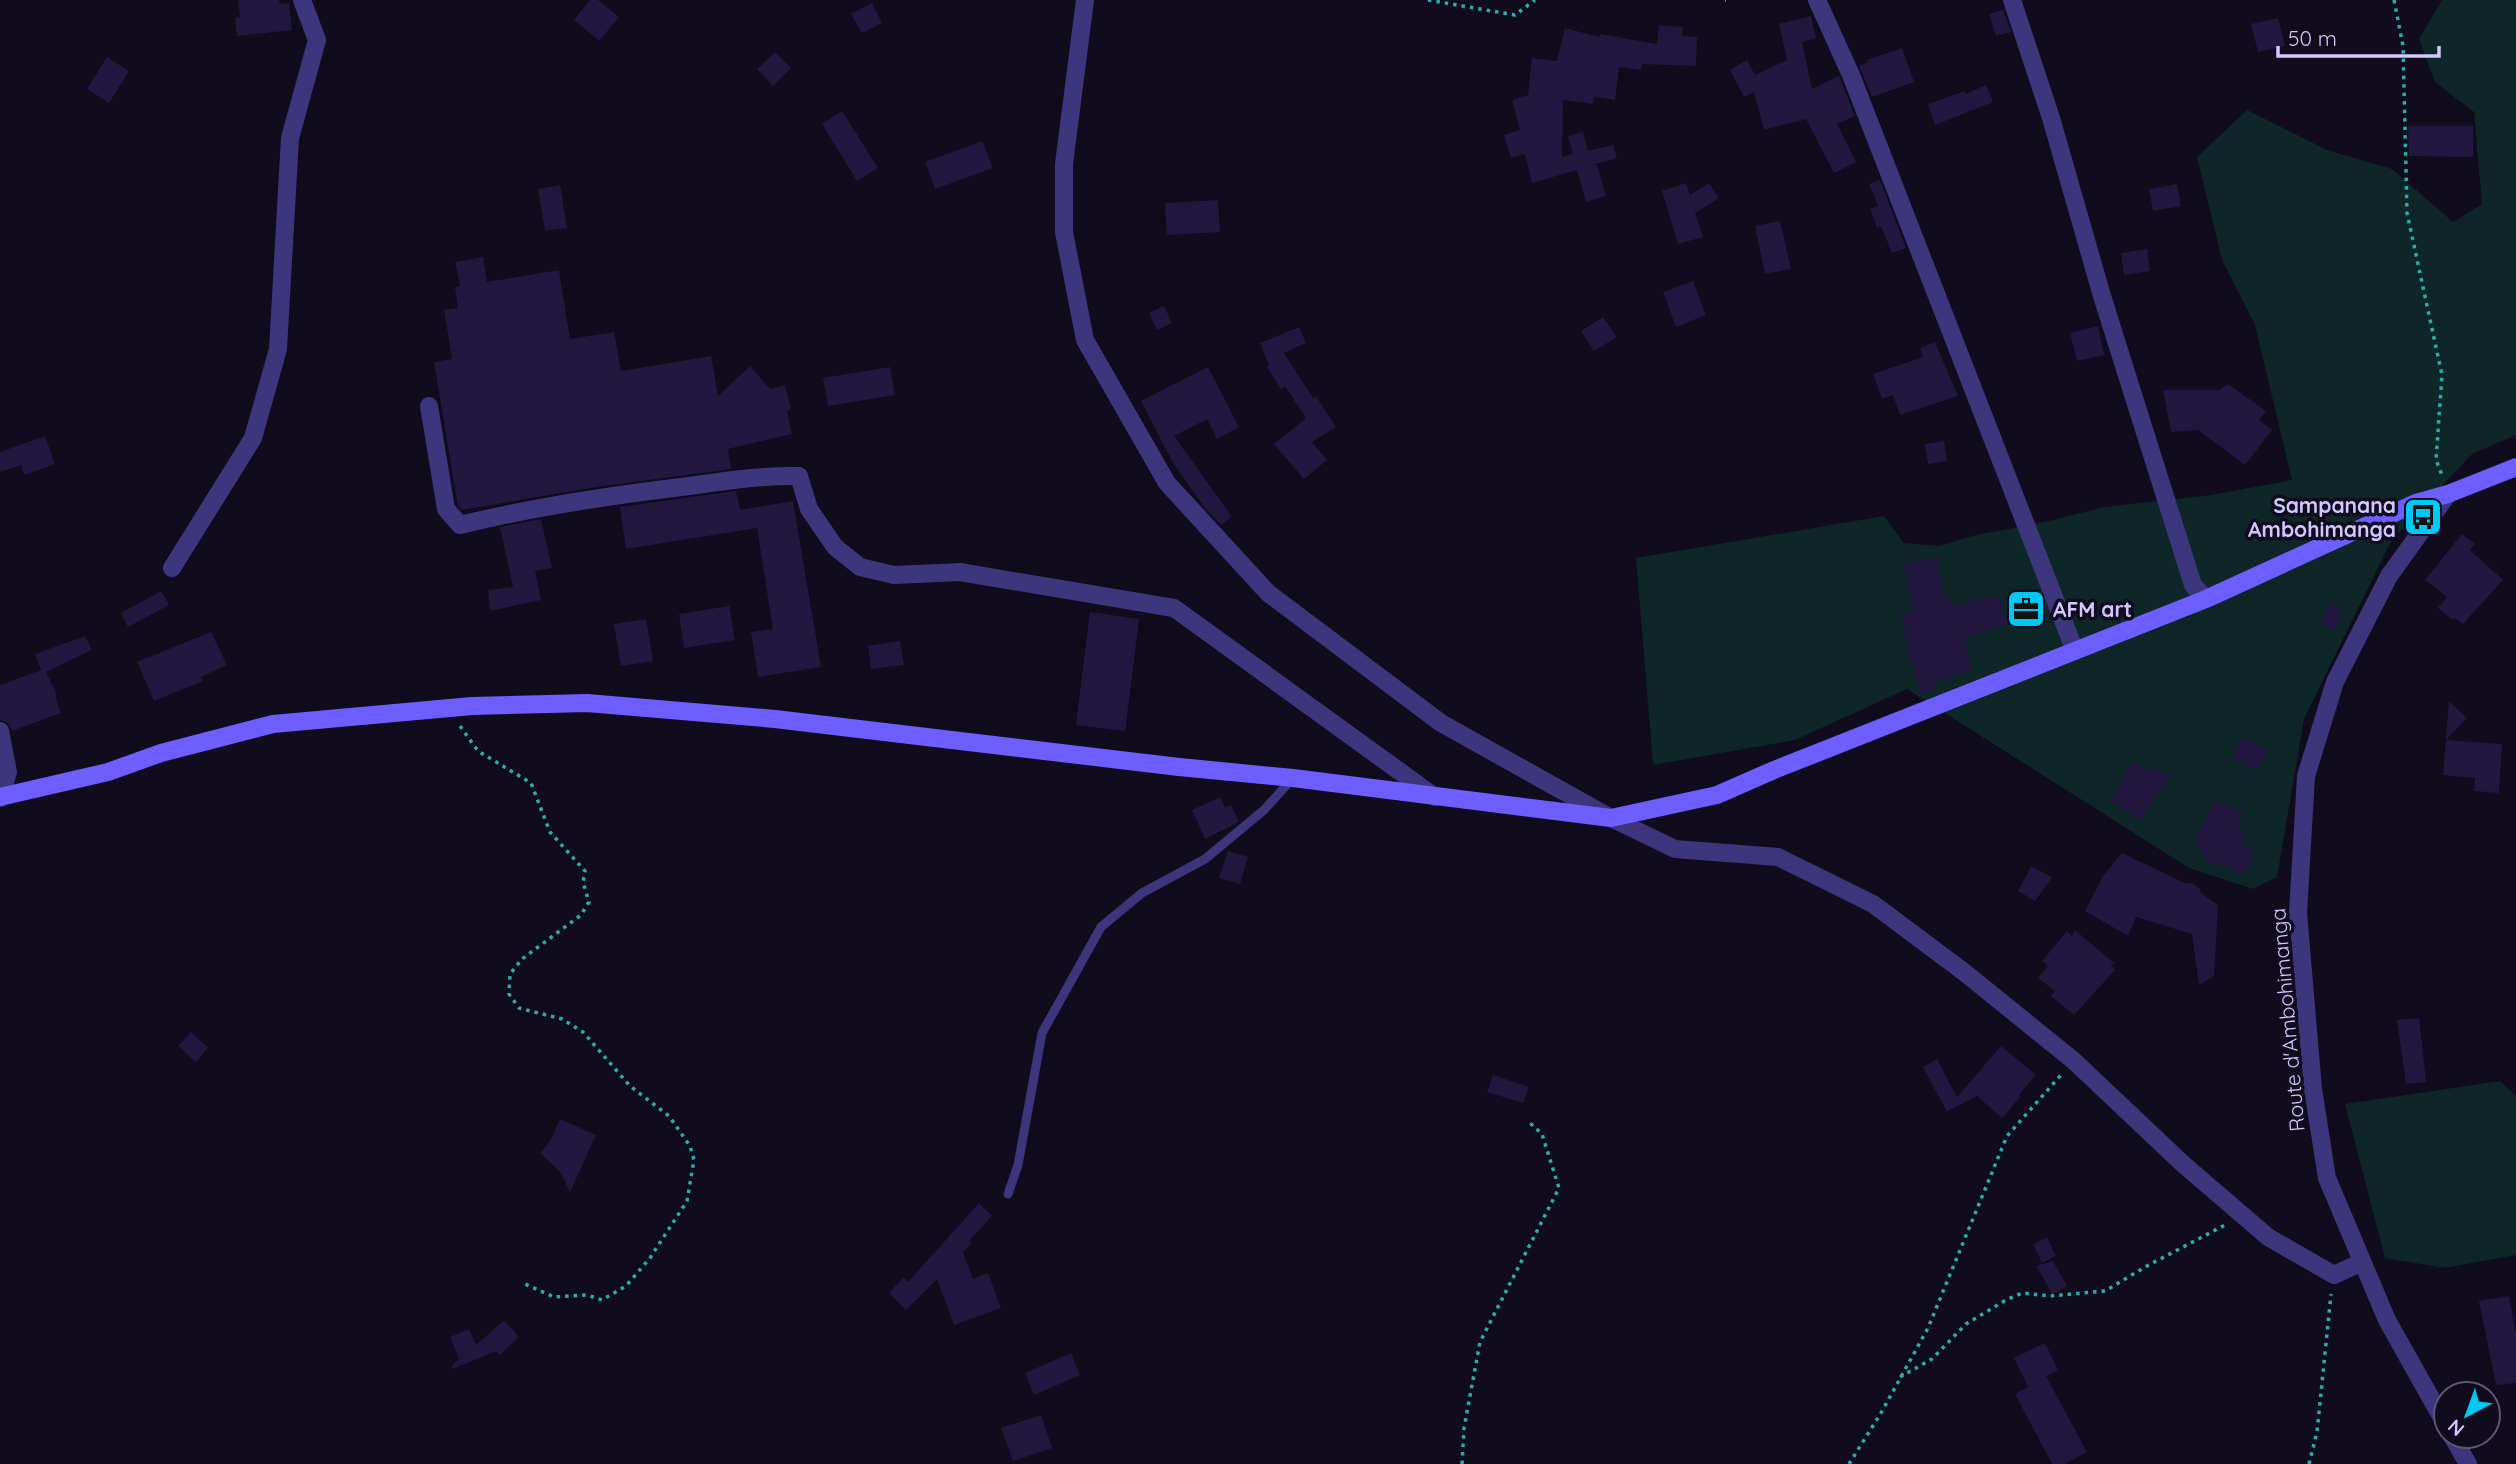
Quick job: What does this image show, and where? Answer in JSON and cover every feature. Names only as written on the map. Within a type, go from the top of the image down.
[{"type":"main road","points":[[1,797],[108,772],[161,753],[273,724],[454,708],[587,703],[748,716],[974,741],[1611,818],[1717,795],[2206,599],[2416,503],[2448,494],[2516,467]]},
{"type":"street","points":[[172,568],[253,438],[278,349],[290,138],[317,40],[302,0]]},
{"type":"street","points":[[1085,0],[1064,164],[1064,232],[1085,340],[1167,483],[1268,593],[1441,723],[1611,818],[1675,849],[1777,857],[1873,904],[2074,1060],[2183,1164],[2268,1237],[2334,1275],[2362,1262]]},
{"type":"street","points":[[1817,0],[1851,75],[2075,651]]},
{"type":"street","points":[[2012,0],[2051,118],[2102,296],[2193,585],[2206,599]]},
{"type":"street","points":[[429,406],[446,509],[460,525],[520,510],[635,493],[774,475],[799,475],[809,509],[835,547],[860,567],[894,575],[960,572],[1174,608],[1435,797]]},
{"type":"street","name":"Route d'Ambohimanga","points":[[2432,1400],[2387,1320],[2328,1178],[2313,1089],[2298,913],[2306,776],[2335,682],[2389,576],[2448,494]]},
{"type":"street","points":[[0,731],[8,772],[1,797]]},
{"type":"lane","points":[[1008,1195],[1018,1166],[1042,1033],[1101,927],[1142,892],[1205,859],[1264,810],[1293,778]]},
{"type":"path","points":[[1427,0],[1515,15],[1535,0]]},
{"type":"path","points":[[2394,0],[2403,46],[2407,213],[2442,375],[2436,460],[2448,494]]},
{"type":"path","points":[[454,708],[461,730],[478,751],[531,783],[550,832],[585,871],[583,882],[589,902],[581,915],[522,958],[510,974],[509,995],[519,1008],[562,1019],[583,1032],[630,1086],[669,1116],[690,1146],[694,1160],[687,1201],[650,1258],[626,1286],[602,1300],[587,1296],[554,1297],[523,1283]]},
{"type":"path","points":[[1849,1464],[1928,1328],[2007,1136],[2074,1060]]},
{"type":"path","points":[[1462,1464],[1465,1427],[1480,1342],[1559,1188],[1542,1134],[1529,1122]]},
{"type":"path","points":[[1900,1377],[1932,1359],[1966,1324],[2006,1300],[2022,1293],[2050,1296],[2105,1291],[2243,1216]]},
{"type":"path","points":[[2309,1464],[2317,1432],[2327,1312],[2334,1275]]},
{"type":"green space","points":[[2442,0],[2516,0],[2516,435],[2472,454],[2391,541],[2304,719],[2277,877],[2253,889],[2189,868],[1907,689],[1795,740],[1653,765],[1636,558],[1884,516],[1904,543],[1939,546],[1972,536],[2104,507],[2211,495],[2292,480],[2255,325],[2222,260],[2197,157],[2247,110],[2327,150],[2392,169],[2453,222],[2482,204],[2474,112],[2435,82],[2419,39]]},
{"type":"green space","points":[[2500,1081],[2516,1096],[2516,1255],[2445,1268],[2385,1258],[2345,1104]]},
{"type":"building","points":[[238,0],[279,0],[280,4],[289,3],[292,30],[237,36],[235,18],[240,17]]},
{"type":"building","points":[[590,0],[598,0],[619,17],[599,41],[574,20]]},
{"type":"building","points":[[872,3],[882,23],[862,33],[851,14]]},
{"type":"building","points":[[2003,10],[2011,32],[1996,36],[1989,14]]},
{"type":"building","points":[[1811,16],[1816,38],[1802,42],[1812,89],[1839,76],[1855,116],[1837,124],[1856,162],[1834,173],[1806,119],[1764,130],[1754,92],[1744,97],[1730,70],[1747,60],[1755,75],[1787,60],[1779,24]]},
{"type":"building","points":[[2278,18],[2285,46],[2258,52],[2251,24]]},
{"type":"building","points":[[1659,25],[1683,27],[1682,36],[1697,37],[1696,66],[1642,64],[1641,70],[1619,67],[1615,100],[1594,97],[1593,104],[1563,100],[1562,157],[1573,154],[1568,136],[1583,132],[1588,151],[1613,145],[1617,158],[1593,165],[1597,165],[1606,196],[1586,202],[1577,170],[1532,183],[1525,154],[1511,158],[1504,135],[1520,130],[1512,100],[1528,95],[1532,58],[1557,61],[1565,28],[1599,37],[1600,34],[1657,44]]},
{"type":"building","points":[[1902,48],[1914,82],[1872,97],[1859,66],[1868,62],[1867,60]]},
{"type":"building","points":[[775,52],[791,68],[773,86],[757,69]]},
{"type":"building","points":[[107,57],[129,71],[109,103],[87,89]]},
{"type":"building","points":[[1986,85],[1993,102],[1935,125],[1928,104],[1965,91],[1966,94]]},
{"type":"building","points":[[842,111],[878,168],[857,181],[822,124]]},
{"type":"building","points":[[2408,126],[2473,126],[2473,157],[2409,156]]},
{"type":"building","points":[[982,141],[993,168],[935,189],[925,162]]},
{"type":"building","points":[[1880,180],[1906,248],[1892,253],[1881,226],[1877,228],[1870,209],[1878,206],[1869,184]]},
{"type":"building","points":[[1686,183],[1690,195],[1709,183],[1719,198],[1695,213],[1703,237],[1678,244],[1662,191]]},
{"type":"building","points":[[2177,184],[2181,206],[2153,211],[2149,189]]},
{"type":"building","points":[[560,185],[567,228],[545,231],[538,189]]},
{"type":"building","points":[[1218,200],[1220,232],[1167,235],[1165,203]]},
{"type":"building","points":[[1780,221],[1791,269],[1765,274],[1755,226]]},
{"type":"building","points":[[2147,249],[2150,271],[2124,275],[2121,253]]},
{"type":"building","points":[[483,257],[487,282],[559,270],[570,339],[614,332],[621,371],[711,356],[718,396],[750,366],[770,389],[785,385],[791,409],[787,411],[792,434],[728,449],[731,469],[596,487],[462,510],[458,506],[434,362],[452,359],[444,310],[458,308],[455,287],[460,286],[455,262]]},
{"type":"building","points":[[1693,281],[1706,315],[1676,327],[1663,292]]},
{"type":"building","points":[[1164,306],[1172,323],[1157,330],[1149,313]]},
{"type":"building","points":[[1603,317],[1617,337],[1594,351],[1581,331]]},
{"type":"building","points":[[2098,326],[2104,355],[2077,361],[2070,333]]},
{"type":"building","points":[[1299,327],[1306,343],[1284,353],[1313,398],[1316,396],[1336,427],[1312,442],[1327,460],[1304,479],[1274,444],[1306,418],[1285,386],[1281,389],[1267,367],[1269,365],[1260,343]]},
{"type":"building","points":[[1935,342],[1958,396],[1900,415],[1893,395],[1882,399],[1873,374],[1923,357],[1920,348]]},
{"type":"building","points":[[890,367],[895,395],[828,406],[823,378]]},
{"type":"building","points":[[1208,367],[1239,427],[1217,439],[1207,419],[1174,436],[1232,517],[1221,525],[1205,508],[1173,463],[1141,401]]},
{"type":"building","points":[[2228,384],[2266,411],[2259,420],[2272,430],[2245,465],[2198,430],[2171,432],[2163,390],[2219,390]]},
{"type":"building","points":[[45,436],[55,464],[24,475],[21,465],[0,472],[0,452]]},
{"type":"building","points":[[1944,441],[1947,461],[1928,464],[1925,444]]},
{"type":"building","points":[[736,491],[740,510],[793,501],[821,667],[758,677],[751,632],[773,629],[757,528],[626,549],[620,507]]},
{"type":"building","points":[[541,519],[552,568],[535,571],[541,600],[490,611],[488,590],[513,587],[500,527]]},
{"type":"building","points":[[2462,534],[2475,544],[2470,550],[2503,580],[2463,624],[2438,608],[2447,597],[2425,580]]},
{"type":"building","points":[[1937,558],[1944,596],[1949,595],[1952,606],[2000,595],[2008,624],[1964,638],[1972,671],[1933,681],[1936,689],[1920,694],[1901,614],[1913,612],[1904,564]]},
{"type":"building","points":[[161,591],[169,605],[128,627],[121,613]]},
{"type":"building","points":[[2330,603],[2344,612],[2333,631],[2319,622]]},
{"type":"building","points":[[729,606],[735,640],[684,648],[679,614]]},
{"type":"building","points":[[1090,612],[1139,619],[1125,731],[1076,725]]},
{"type":"building","points":[[646,619],[653,661],[621,666],[614,624]]},
{"type":"building","points":[[211,632],[227,665],[201,677],[203,681],[154,701],[137,662]]},
{"type":"building","points":[[85,636],[92,650],[46,672],[57,695],[55,696],[61,713],[12,731],[8,723],[0,720],[0,685],[41,670],[35,654]]},
{"type":"building","points":[[900,641],[904,665],[871,669],[868,646]]},
{"type":"building","points":[[2449,701],[2467,718],[2446,740],[2502,744],[2499,793],[2474,791],[2475,778],[2443,775]]},
{"type":"building","points":[[2242,737],[2267,749],[2257,771],[2232,760]]},
{"type":"building","points":[[2135,762],[2151,772],[2155,766],[2170,776],[2141,820],[2110,800]]},
{"type":"building","points":[[1220,797],[1225,807],[1231,805],[1239,822],[1205,839],[1192,810]]},
{"type":"building","points":[[2215,801],[2243,810],[2237,825],[2243,830],[2245,846],[2251,850],[2253,864],[2240,874],[2222,864],[2204,861],[2195,836]]},
{"type":"building","points":[[1228,851],[1248,857],[1240,884],[1219,878]]},
{"type":"building","points":[[2122,853],[2185,883],[2192,883],[2218,905],[2214,976],[2199,985],[2192,934],[2136,917],[2128,936],[2085,911],[2103,876]]},
{"type":"building","points":[[2031,866],[2052,877],[2035,901],[2018,891]]},
{"type":"building","points":[[2075,930],[2114,963],[2111,966],[2115,970],[2074,1015],[2051,996],[2055,991],[2038,978],[2048,966],[2042,961],[2067,931],[2072,936]]},
{"type":"building","points":[[2419,1018],[2426,1082],[2406,1084],[2397,1020]]},
{"type":"building","points":[[191,1032],[208,1048],[196,1062],[178,1046]]},
{"type":"building","points":[[2001,1046],[2036,1075],[2019,1095],[2021,1096],[2002,1118],[1977,1096],[1945,1112],[1923,1067],[1937,1059],[1957,1097]]},
{"type":"building","points":[[1493,1075],[1529,1087],[1523,1103],[1487,1092]]},
{"type":"building","points":[[560,1119],[596,1135],[570,1192],[561,1173],[540,1153],[549,1143]]},
{"type":"building","points":[[979,1203],[992,1216],[969,1241],[972,1243],[963,1252],[973,1279],[988,1273],[1001,1308],[954,1325],[937,1279],[906,1310],[889,1293],[904,1277],[908,1282]]},
{"type":"building","points":[[2047,1237],[2056,1256],[2042,1263],[2033,1244]]},
{"type":"building","points":[[2053,1261],[2067,1286],[2053,1295],[2036,1266]]},
{"type":"building","points":[[2509,1296],[2516,1334],[2516,1383],[2502,1384],[2502,1380],[2495,1380],[2479,1301]]},
{"type":"building","points":[[504,1320],[519,1337],[500,1355],[496,1351],[453,1369],[451,1366],[459,1359],[450,1337],[469,1329],[476,1345]]},
{"type":"building","points":[[2045,1343],[2058,1370],[2046,1376],[2087,1452],[2065,1464],[2052,1464],[2015,1394],[2028,1387],[2014,1358]]},
{"type":"building","points":[[1071,1353],[1080,1375],[1034,1395],[1025,1373]]},
{"type":"building","points":[[1041,1415],[1052,1448],[1013,1461],[1001,1428]]},
{"type":"place","name":"Sampanana Ambohimanga","points":[[2423,517]]},
{"type":"place","name":"AFM art","points":[[2026,609]]}]
